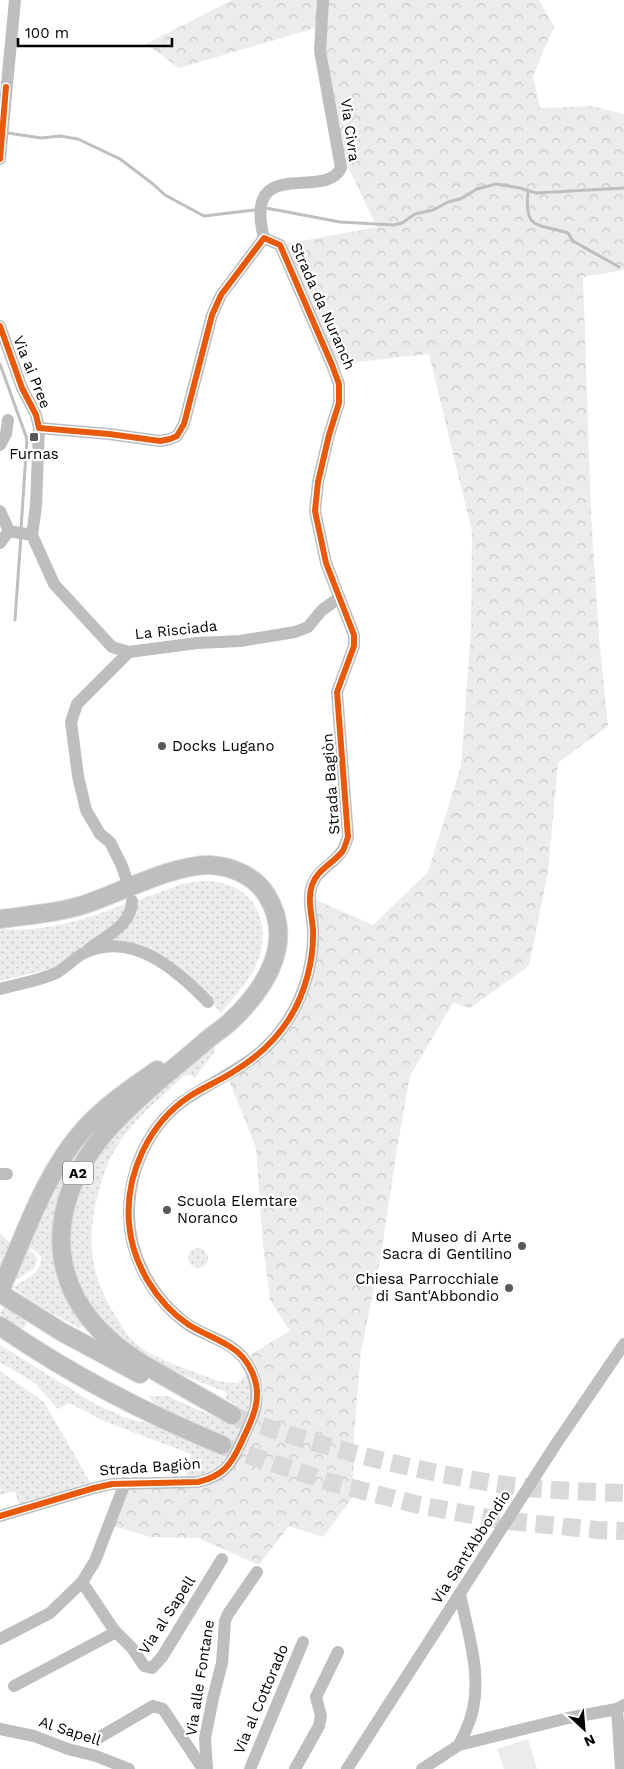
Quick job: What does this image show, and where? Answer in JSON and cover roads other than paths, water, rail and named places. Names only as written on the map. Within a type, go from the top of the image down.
[{"type":"highway","name":"A2","points":[[0,919],[72,908],[172,872],[197,866],[221,866],[244,875],[263,890],[276,914],[278,948],[269,972],[255,994],[230,1022],[123,1114],[96,1145],[80,1168],[69,1193],[62,1220],[61,1247],[66,1274],[73,1293],[100,1332],[141,1363],[234,1416],[133,1371],[28,1312],[0,1292],[51,1179],[64,1155],[80,1134],[112,1102],[172,1059],[209,1039]]},
{"type":"highway","name":"A2","points":[[0,914],[31,915]]},
{"type":"highway","points":[[6,1336],[171,1423],[222,1445]]},
{"type":"street","points":[[0,159],[3,87],[15,0]]},
{"type":"street","name":"Via Civra","points":[[264,238],[260,224],[262,200],[268,192],[278,186],[327,178],[340,171],[341,168],[320,51],[323,0]]},
{"type":"street","points":[[39,428],[110,434],[160,441],[177,436],[184,424],[212,314],[221,294],[264,238]]},
{"type":"street","name":"Strada da Nuranch","points":[[264,238],[280,245],[339,384],[339,403],[318,482],[315,511],[326,563],[354,635],[354,646]]},
{"type":"street","name":"Via ai Pree","points":[[0,326],[22,388],[36,414],[39,428],[36,506],[32,535]]},
{"type":"street","points":[[0,445],[6,434],[8,420]]},
{"type":"street","points":[[0,511],[8,531]]},
{"type":"street","points":[[8,531],[32,535]]},
{"type":"street","points":[[0,543],[8,531]]},
{"type":"street","name":"La Risciada","points":[[32,535],[54,584],[112,647],[129,652],[197,643],[240,641],[300,631],[308,627],[322,610],[339,598]]},
{"type":"street","name":"Strada Bagiòn","points":[[0,1516],[94,1488],[125,1483],[198,1482],[214,1477],[233,1462],[255,1410],[257,1401],[256,1386],[250,1368],[242,1357],[227,1344],[200,1331],[178,1316],[159,1297],[149,1282],[137,1256],[132,1239],[129,1221],[130,1196],[136,1166],[155,1129],[190,1096],[243,1066],[264,1050],[288,1021],[302,991],[312,951],[310,901],[312,885],[320,872],[342,852],[348,837],[337,692],[354,646]]},
{"type":"street","points":[[126,878],[110,842],[100,834],[86,810],[78,776],[71,722],[77,704],[129,652]]},
{"type":"street","points":[[0,989],[56,972],[123,923],[129,915],[132,901]]},
{"type":"street","points":[[83,953],[117,946],[143,951],[190,984],[208,1002]]},
{"type":"street","name":"Via Sant'Abbondio","points":[[347,1769],[556,1444],[624,1344]]},
{"type":"street","points":[[0,1639],[50,1613],[82,1582],[95,1561],[125,1483]]},
{"type":"street","name":"Via al Sapell","points":[[82,1582],[116,1632],[132,1648],[144,1666],[152,1668],[162,1657],[222,1559]]},
{"type":"street","name":"Via alle Fontane","points":[[206,1769],[205,1738],[222,1662],[225,1621],[257,1572]]},
{"type":"street","points":[[422,1769],[438,1764],[459,1745],[471,1718],[476,1678],[475,1664],[460,1594]]},
{"type":"street","points":[[14,1686],[116,1632]]},
{"type":"street","name":"Via al Cottorado","points":[[250,1769],[303,1642]]},
{"type":"street","points":[[295,1769],[319,1726],[321,1716],[316,1697],[338,1652]]},
{"type":"street","name":"Via alle Fontane","points":[[100,1737],[153,1706],[163,1709],[202,1769]]},
{"type":"street","points":[[459,1745],[620,1707],[621,1769]]},
{"type":"street","name":"Al Sapell","points":[[0,1729],[34,1736],[68,1749],[96,1756],[128,1769]]},
{"type":"waterway","points":[[8,133],[41,138],[60,136],[78,139],[120,159],[165,195],[204,216],[254,210]]},
{"type":"waterway","points":[[266,208],[340,222],[394,225],[402,223],[415,214],[433,210],[448,202],[460,199],[477,189],[496,184],[536,193],[624,188]]},
{"type":"waterway","points":[[528,191],[528,213],[535,223],[568,233],[573,241],[619,267]]},
{"type":"waterway","points":[[0,364],[27,439],[21,529]]},
{"type":"waterway","points":[[15,620],[21,535]]},
{"type":"tunnel","points":[[236,1417],[333,1448],[432,1472],[530,1488],[624,1493]]},
{"type":"tunnel","points":[[222,1446],[329,1482],[419,1505],[499,1520],[624,1531]]},
{"type":"place","name":"Furnas","points":[[34,437]]},
{"type":"place","name":"Docks Lugano","points":[[162,746]]},
{"type":"place","name":"Scuola Elemtare Noranco","points":[[167,1210]]},
{"type":"place","name":"Museo di Arte Sacra di Gentilino","points":[[522,1246]]},
{"type":"place","name":"Chiesa Parrocchiale di Sant'Abbondio","points":[[509,1288]]}]
